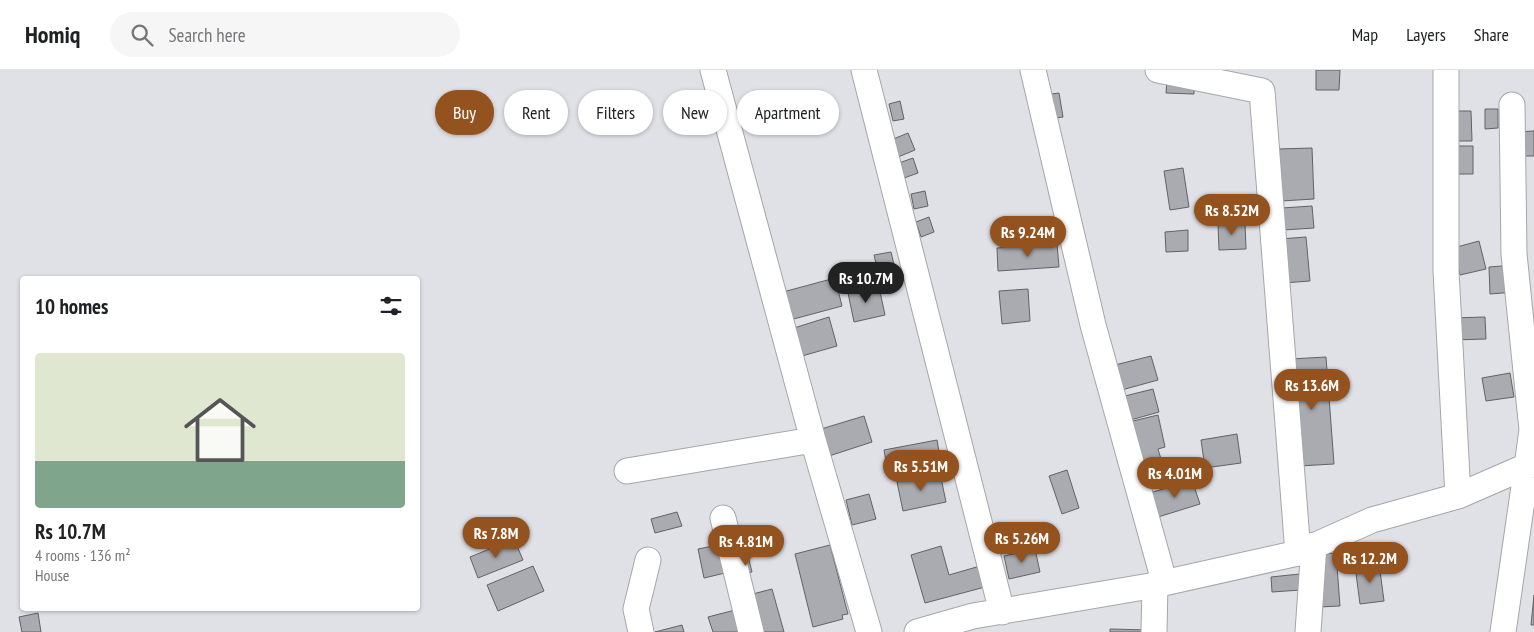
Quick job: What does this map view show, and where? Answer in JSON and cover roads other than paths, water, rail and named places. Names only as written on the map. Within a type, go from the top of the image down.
[{"type":"street","points":[[713,70],[813,440],[869,632]]},
{"type":"street","points":[[864,70],[1002,612]]},
{"type":"street","points":[[1033,70],[1093,325],[1159,583],[1154,632]]},
{"type":"street","points":[[1158,70],[1262,91],[1306,549],[1308,632]]},
{"type":"street","points":[[1446,70],[1446,271],[1458,496]]},
{"type":"street","points":[[1503,632],[1531,466],[1533,429],[1514,254],[1512,105]]},
{"type":"street","points":[[627,472],[813,440]]},
{"type":"street","points":[[917,632],[973,616],[1159,583],[1306,549],[1372,520],[1458,496],[1531,466]]},
{"type":"street","points":[[723,518],[751,632]]},
{"type":"street","points":[[641,632],[636,610],[648,560]]}]
